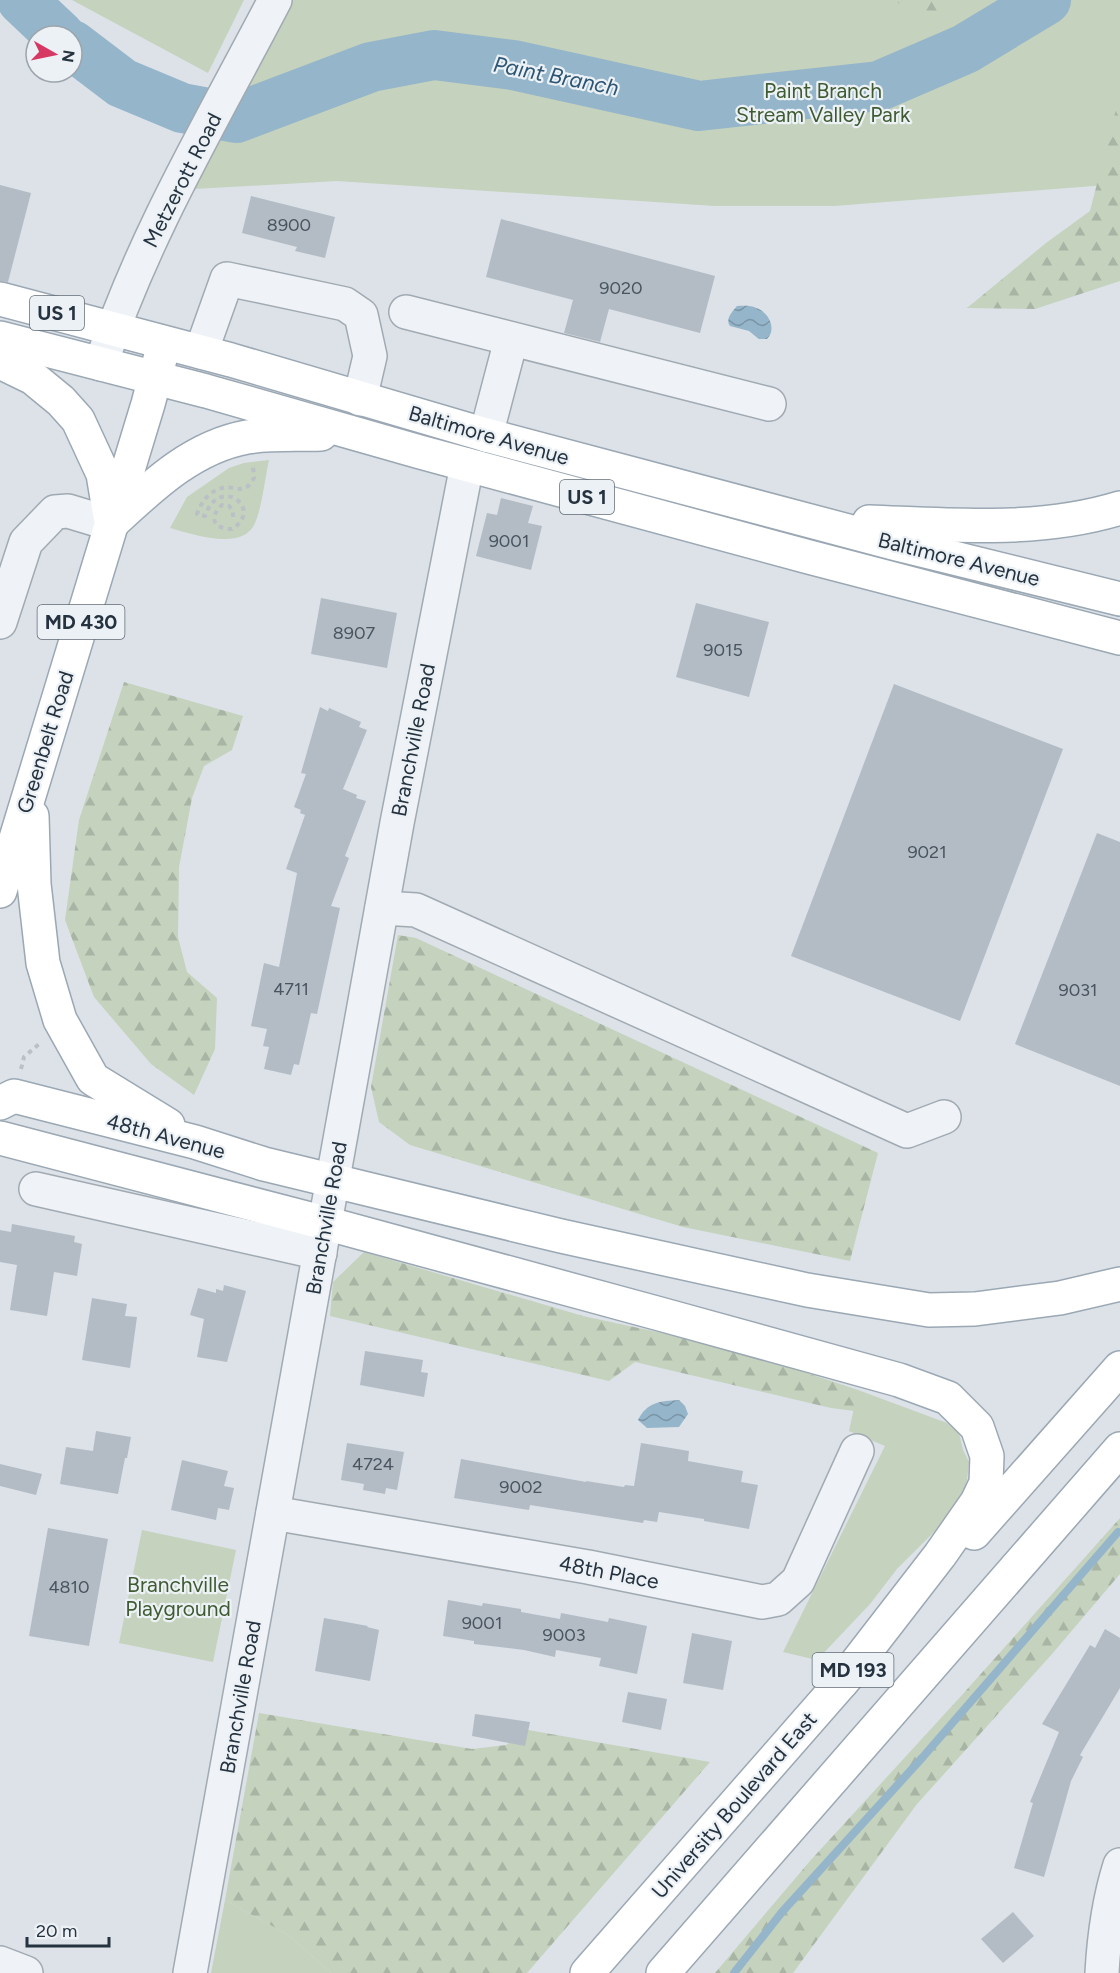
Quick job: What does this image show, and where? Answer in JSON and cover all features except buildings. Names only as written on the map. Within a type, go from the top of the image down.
[{"type":"main road","name":"Baltimore Avenue","points":[[0,299],[201,352],[486,435],[817,523],[1120,599]]},
{"type":"main road","name":"Baltimore Avenue","points":[[0,338],[154,378],[467,465],[1120,638]]},
{"type":"main road","name":"Greenbelt Road","points":[[0,891],[164,343]]},
{"type":"main road","points":[[0,362],[33,378],[61,401],[78,420],[103,474],[111,524]]},
{"type":"main road","points":[[111,524],[153,485],[183,462],[216,447],[247,437],[351,433]]},
{"type":"main road","points":[[817,523],[989,526],[1052,521],[1120,508]]},
{"type":"main road","points":[[32,786],[35,896],[44,963],[60,1020],[93,1079],[195,1142]]},
{"type":"main road","name":"48th Avenue","points":[[0,1103],[14,1096],[195,1142],[264,1164],[631,1252],[807,1290],[929,1310],[975,1310],[1059,1298],[1120,1284]]},
{"type":"main road","name":"48th Avenue","points":[[0,1138],[322,1238],[899,1380],[948,1398],[977,1427],[987,1456],[986,1482],[977,1502],[940,1555],[841,1683]]},
{"type":"main road","name":"University Boulevard East","points":[[587,1973],[1120,1368]]},
{"type":"main road","name":"MD 193","points":[[663,1973],[1120,1449]]},
{"type":"main road","points":[[1019,1566],[1120,1469]]},
{"type":"street","name":"Metzerott Road","points":[[101,364],[113,328],[159,222],[275,0]]},
{"type":"street","points":[[201,352],[227,279],[345,304],[361,315],[370,356],[360,399]]},
{"type":"street","points":[[405,312],[769,404]]},
{"type":"street","points":[[486,435],[511,340]]},
{"type":"street","name":"Branchville Road","points":[[190,1973],[397,823],[467,465]]},
{"type":"street","points":[[0,622],[26,542],[55,512],[68,511],[111,524]]},
{"type":"street","points":[[382,908],[416,910],[907,1131],[944,1117]]},
{"type":"street","points":[[36,1189],[322,1238]]},
{"type":"street","name":"48th Place","points":[[273,1513],[588,1567],[762,1602],[778,1599],[798,1581],[857,1451]]},
{"type":"street","points":[[1102,1973],[1112,1891],[1120,1865]]},
{"type":"street","points":[[0,1963],[26,1973]]},
{"type":"path","points":[[233,517],[233,511],[229,506],[222,505],[216,511],[214,519],[216,525],[223,529],[232,529],[242,521],[244,511],[241,503],[235,497],[226,496],[216,499],[208,508],[205,516],[197,514],[206,497],[215,490],[247,487],[254,478],[251,457]]},
{"type":"path","points":[[19,1077],[24,1057],[42,1042]]},
{"type":"green space","points":[[72,0],[244,0],[208,73]]},
{"type":"green space","name":"Paint Branch Stream Valley Park","points":[[287,0],[1120,0],[1120,184],[834,206],[715,206],[337,181],[194,189]]},
{"type":"green space","points":[[892,0],[957,0],[932,18]]},
{"type":"green space","points":[[1120,94],[1120,281],[1035,309],[967,308],[1046,243],[1090,211]]},
{"type":"green space","points":[[269,460],[260,509],[249,532],[240,537],[216,539],[170,528],[187,497],[229,468],[244,463]]},
{"type":"green space","points":[[124,682],[243,716],[232,750],[204,766],[192,798],[179,867],[178,937],[187,972],[217,998],[215,1049],[194,1095],[151,1064],[94,997],[65,920],[79,820]]},
{"type":"green space","points":[[398,935],[416,938],[878,1153],[850,1261],[683,1227],[410,1145],[379,1122],[371,1087]]},
{"type":"green space","points":[[364,1252],[583,1316],[685,1338],[774,1362],[858,1390],[855,1411],[831,1408],[635,1362],[609,1381],[330,1316],[333,1282]]},
{"type":"green space","points":[[858,1390],[947,1423],[959,1433],[969,1462],[967,1480],[962,1498],[935,1531],[897,1569],[870,1604],[817,1660],[783,1652],[885,1446],[849,1431]]},
{"type":"green space","points":[[1120,1518],[1120,1574],[1052,1654],[917,1804],[793,1973],[715,1973],[810,1861]]},
{"type":"green space","name":"Branchville Playground","points":[[142,1530],[236,1550],[213,1662],[119,1643]]},
{"type":"green space","points":[[259,1713],[472,1749],[506,1745],[528,1730],[710,1762],[527,1973],[331,1973],[288,1935],[225,1900]]},
{"type":"green space","points":[[225,1900],[288,1935],[331,1973],[211,1973]]},
{"type":"water","points":[[737,306],[751,306],[765,313],[771,326],[767,339],[759,339],[749,331],[730,326],[729,318]]},
{"type":"water","points":[[679,1400],[685,1406],[688,1414],[679,1427],[647,1428],[638,1420],[650,1406]]},
{"type":"waterway","name":"Paint Branch","points":[[22,0],[47,24]]},
{"type":"waterway","name":"Paint Branch","points":[[84,54],[122,83],[182,108],[236,118],[371,67],[434,55],[513,65],[699,106],[879,86],[965,49],[1046,0]]},
{"type":"waterway","points":[[734,1973],[782,1912],[922,1758],[1118,1532]]}]
